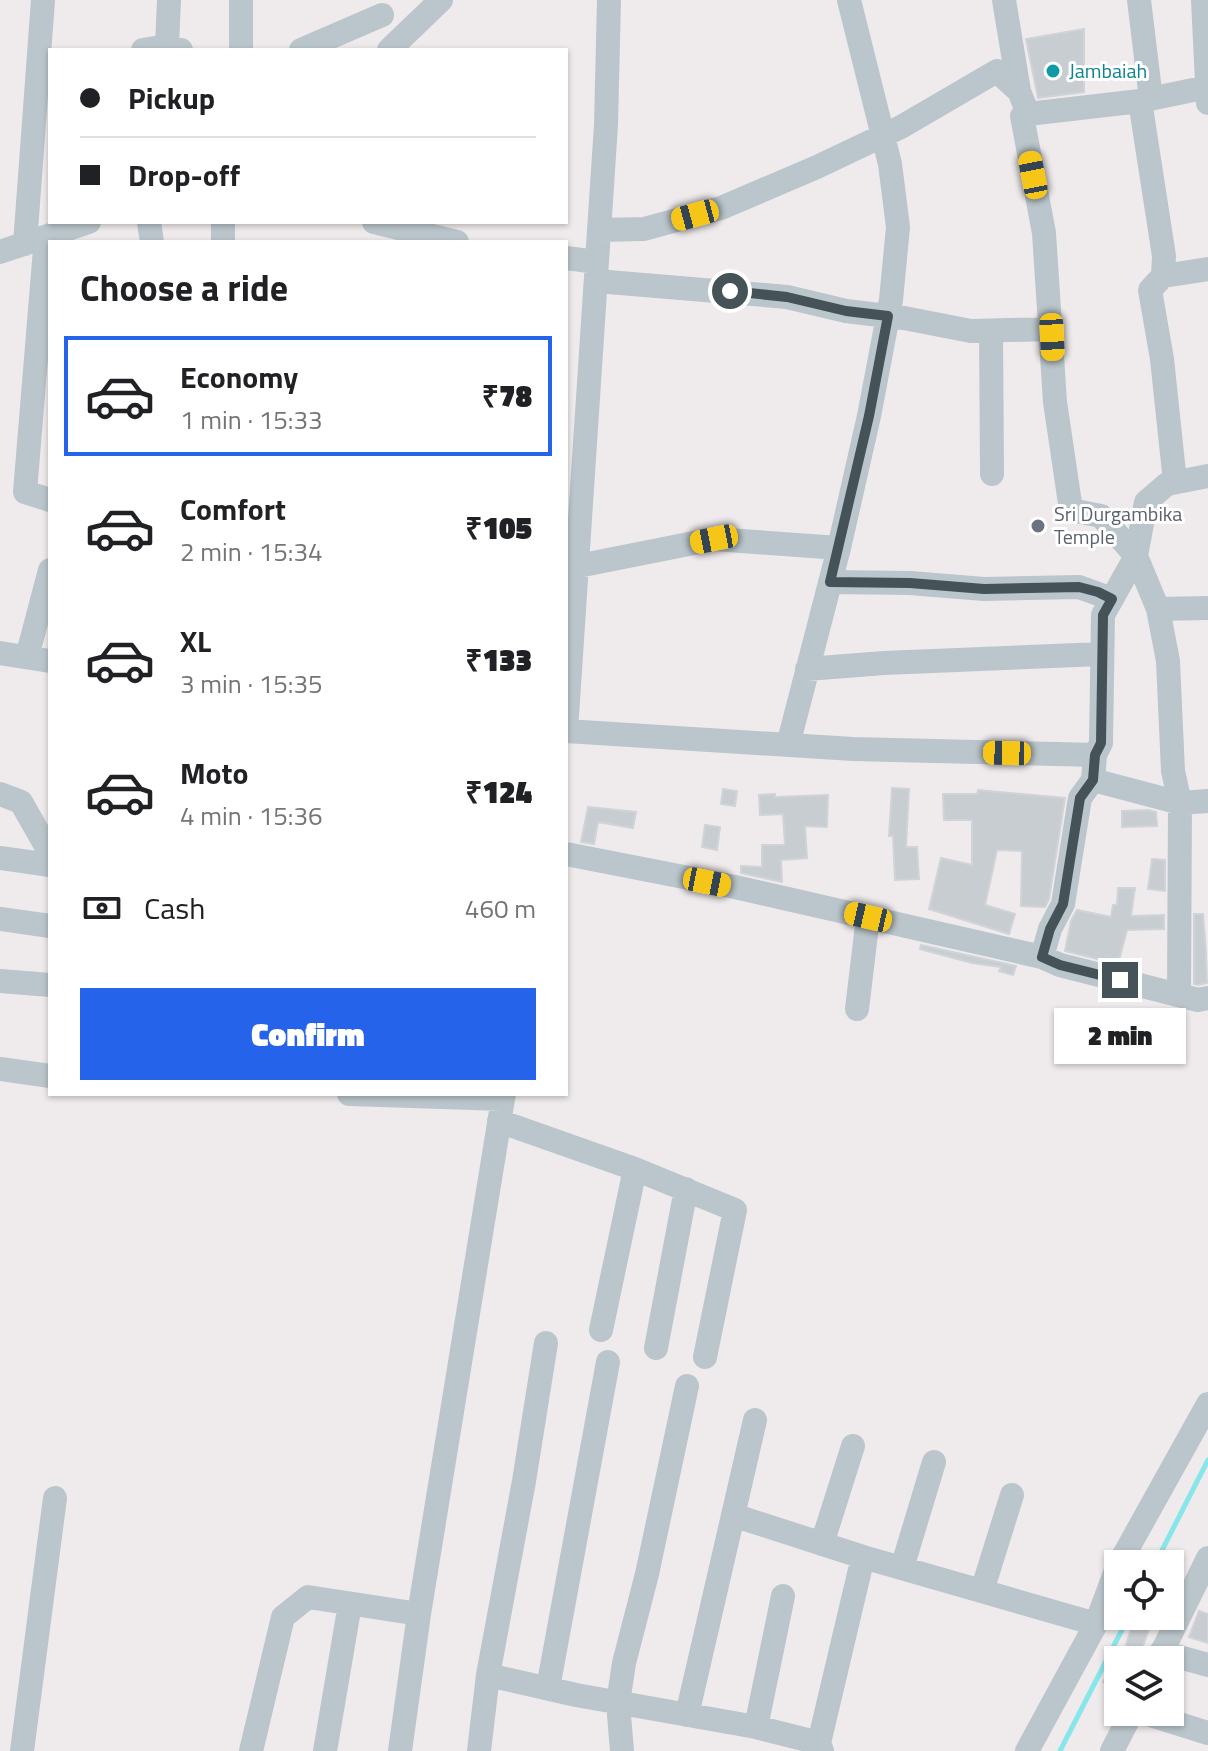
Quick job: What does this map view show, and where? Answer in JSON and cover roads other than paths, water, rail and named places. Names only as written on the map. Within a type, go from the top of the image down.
[{"type":"street","points":[[43,0],[45,52],[25,492],[48,499]]},
{"type":"street","points":[[169,0],[174,48]]},
{"type":"street","points":[[241,0],[241,48]]},
{"type":"street","points":[[391,48],[441,0]]},
{"type":"street","points":[[568,691],[599,230],[609,0]]},
{"type":"street","points":[[788,745],[839,548],[888,316],[898,227],[890,164],[849,0]]},
{"type":"street","points":[[1004,0],[1019,91],[1028,114]]},
{"type":"street","points":[[1139,0],[1145,100],[1164,256],[1163,276]]},
{"type":"street","points":[[1179,995],[1180,803],[1173,771],[1168,661],[1158,609],[1136,556],[1101,516],[1071,510],[1055,402],[1044,233],[1022,116],[1207,94],[1203,0]]},
{"type":"street","points":[[305,48],[382,8],[413,27]]},
{"type":"street","points":[[599,230],[644,229],[721,208],[883,135],[997,71],[1019,91]]},
{"type":"street","points":[[0,252],[85,224]]},
{"type":"street","points":[[379,224],[429,239]]},
{"type":"street","points":[[568,259],[596,272],[787,297],[846,311],[971,331],[1051,329]]},
{"type":"street","points":[[1175,482],[1162,359],[1150,290],[1163,276],[1208,269]]},
{"type":"street","points":[[991,331],[992,474]]},
{"type":"street","points":[[1042,957],[1050,929],[1063,904],[1080,798],[1093,780],[1095,755],[1101,743],[1103,615],[1136,556],[1146,502],[1167,484],[1208,476]]},
{"type":"street","points":[[578,566],[714,539],[839,548]]},
{"type":"street","points":[[830,582],[910,583],[984,589],[1079,587],[1112,599]]},
{"type":"street","points":[[0,653],[38,659],[48,585]]},
{"type":"street","points":[[1158,609],[1208,608]]},
{"type":"street","points":[[807,669],[1101,654]]},
{"type":"street","points":[[568,734],[853,749],[1095,755]]},
{"type":"street","points":[[1093,780],[1180,803],[1208,801]]},
{"type":"street","points":[[0,794],[21,802],[48,849]]},
{"type":"street","points":[[568,854],[735,887],[1042,957],[1060,965],[1198,1000],[1208,998]]},
{"type":"street","points":[[0,858],[48,865]]},
{"type":"street","points":[[857,1009],[868,917]]},
{"type":"street","points":[[0,919],[48,926]]},
{"type":"street","points":[[0,981],[48,985]]},
{"type":"street","points":[[0,1069],[48,1076]]},
{"type":"street","points":[[377,1096],[502,1105],[635,1169],[735,1210],[705,1357]]},
{"type":"street","points":[[400,1751],[419,1614],[502,1105]]},
{"type":"street","points":[[601,1330],[635,1169]]},
{"type":"street","points":[[656,1348],[686,1189]]},
{"type":"street","points":[[483,1750],[488,1675],[546,1343]]},
{"type":"street","points":[[548,1688],[608,1362]]},
{"type":"street","points":[[622,1751],[618,1703],[624,1663],[647,1574],[687,1386]]},
{"type":"street","points":[[1126,1550],[1208,1404]]},
{"type":"street","points":[[687,1715],[755,1420]]},
{"type":"street","points":[[822,1544],[853,1446]]},
{"type":"street","points":[[902,1568],[934,1462]]},
{"type":"street","points":[[982,1591],[1012,1495]]},
{"type":"street","points":[[22,1751],[55,1498]]},
{"type":"street","points":[[733,1515],[863,1557],[1096,1624]]},
{"type":"street","points":[[488,1675],[618,1703],[756,1727],[820,1747],[863,1557]]},
{"type":"street","points":[[1165,1646],[1205,1571]]},
{"type":"street","points":[[756,1727],[783,1596]]},
{"type":"street","points":[[251,1751],[283,1617],[308,1597],[419,1614]]},
{"type":"street","points":[[1027,1751],[1096,1624],[1104,1603]]},
{"type":"street","points":[[325,1751],[350,1604]]},
{"type":"street","points":[[1184,1660],[1208,1665]]},
{"type":"street","points":[[1184,1725],[1208,1733]]},
{"type":"street","points":[[1112,1751],[1125,1726]]},
{"type":"waterway","points":[[1162,1550],[1208,1460]]},
{"type":"waterway","points":[[1060,1751],[1122,1630]]},
{"type":"place","name":"Jambaiah","points":[[1053,71]]},
{"type":"place","name":"Sri Durgambika Temple","points":[[1038,526]]}]
